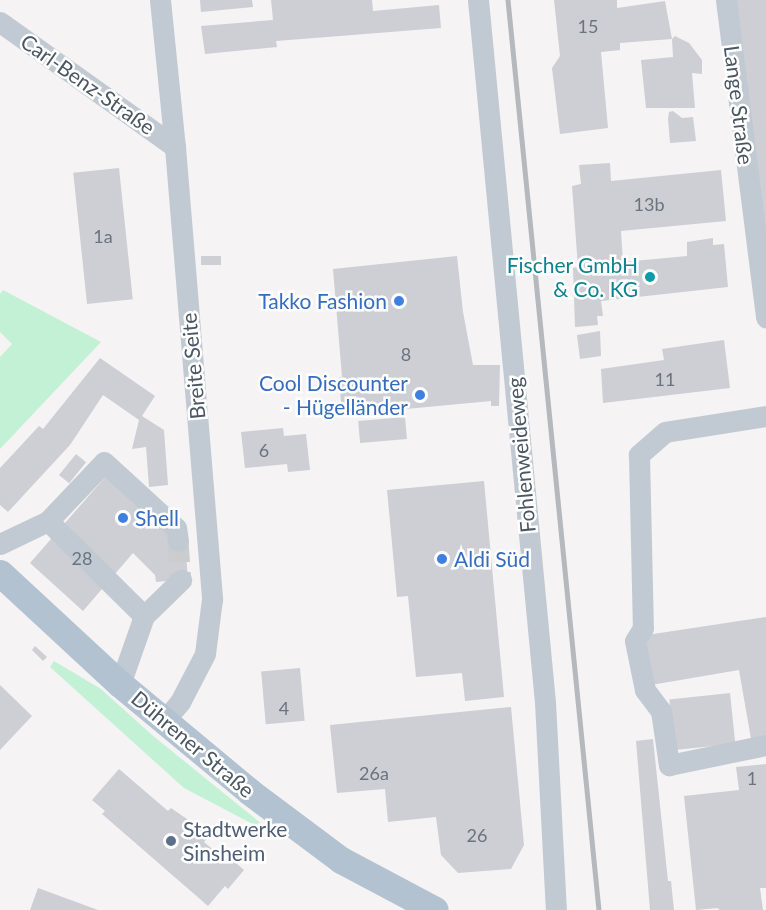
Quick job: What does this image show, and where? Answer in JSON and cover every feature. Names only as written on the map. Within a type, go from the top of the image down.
[{"type":"main road","name":"Dührener Straße","points":[[0,573],[120,684],[250,792],[341,860],[435,910]]},
{"type":"street","name":"Breite Seite","points":[[160,0],[176,147],[212,599],[205,654],[190,686],[165,720]]},
{"type":"street","name":"Fohlenweideweg","points":[[477,0],[545,702],[556,910]]},
{"type":"street","name":"Lange Straße","points":[[726,0],[766,317]]},
{"type":"street","name":"Carl-Benz-Straße","points":[[0,22],[176,147]]},
{"type":"street","points":[[766,416],[665,432],[639,455],[643,628],[635,641],[645,690],[661,711],[669,765],[766,745]]},
{"type":"street","points":[[0,544],[48,521],[104,462],[176,528],[178,541]]},
{"type":"street","points":[[48,521],[144,616]]},
{"type":"street","points":[[120,684],[144,616],[181,580]]},
{"type":"green space","points":[[3,290],[101,342],[0,449],[0,357],[12,344],[0,332],[0,294]]},
{"type":"green space","points":[[54,661],[101,689],[152,735],[268,829],[266,831],[184,788],[50,667]]},
{"type":"building","points":[[200,0],[252,0],[253,7],[201,12]]},
{"type":"building","points":[[271,0],[372,0],[373,11],[439,5],[441,28],[276,41],[277,47],[205,54],[201,26],[273,20]]},
{"type":"building","points":[[554,0],[617,0],[617,8],[665,1],[672,39],[620,43],[620,50],[601,52],[608,128],[560,134],[552,68],[560,56]]},
{"type":"building","points":[[732,0],[766,0],[766,250]]},
{"type":"building","points":[[675,36],[689,43],[702,60],[702,74],[692,73],[695,108],[646,108],[641,60],[673,57],[672,39]]},
{"type":"building","points":[[673,111],[682,118],[693,117],[696,141],[670,143],[668,119],[669,112]]},
{"type":"building","points":[[610,163],[611,181],[721,170],[726,221],[621,231],[623,262],[687,256],[687,242],[713,238],[713,245],[724,244],[728,287],[601,301],[603,316],[597,316],[598,325],[575,327],[573,268],[578,267],[572,186],[581,184],[579,165]]},
{"type":"building","points":[[119,168],[133,299],[87,304],[73,173]]},
{"type":"building","points":[[201,256],[221,256],[221,265],[201,265]]},
{"type":"building","points":[[457,256],[463,312],[473,365],[500,365],[499,406],[491,406],[491,401],[342,415],[339,378],[342,377],[333,269]]},
{"type":"building","points":[[600,331],[601,356],[580,359],[577,335]]},
{"type":"building","points":[[724,340],[730,388],[603,403],[601,369],[664,360],[662,349]]},
{"type":"building","points":[[100,358],[155,396],[142,416],[164,430],[168,485],[149,487],[146,447],[132,449],[139,420],[103,395],[70,445],[8,512],[0,505],[0,468],[39,426],[43,429]]},
{"type":"building","points":[[405,417],[407,439],[360,443],[358,421]]},
{"type":"building","points":[[283,428],[284,436],[306,434],[310,470],[288,472],[287,464],[245,468],[241,432]]},
{"type":"building","points":[[76,454],[86,462],[69,483],[59,475]]},
{"type":"building","points":[[107,475],[185,541],[188,579],[156,582],[155,575],[133,553],[83,611],[30,563]]},
{"type":"building","name":"Aldi Süd","points":[[484,481],[504,697],[465,701],[462,673],[416,677],[408,596],[397,597],[387,490]]},
{"type":"building","points":[[766,617],[766,736],[751,739],[739,670],[651,685],[640,636]]},
{"type":"building","points":[[35,646],[47,657],[43,661],[32,650]]},
{"type":"building","points":[[300,668],[305,721],[266,724],[261,671]]},
{"type":"building","points":[[0,685],[32,716],[0,750]]},
{"type":"building","points":[[730,693],[735,744],[675,750],[669,699]]},
{"type":"building","points":[[511,707],[524,845],[511,869],[458,873],[441,855],[436,817],[388,822],[385,789],[337,793],[330,725]]},
{"type":"building","points":[[653,739],[668,881],[671,881],[674,910],[650,910],[636,741]]},
{"type":"building","points":[[766,764],[766,888],[760,888],[763,910],[719,910],[718,908],[696,910],[684,796],[739,790],[736,767]]},
{"type":"building","points":[[119,769],[168,811],[171,808],[210,835],[204,842],[217,853],[220,849],[244,870],[228,889],[225,886],[208,906],[102,814],[105,811],[92,800]]},
{"type":"building","points":[[38,888],[98,910],[30,910]]},
{"type":"tunnel","points":[[178,541],[181,580]]},
{"type":"railway","points":[[508,0],[599,910]]},
{"type":"place","name":"Fischer GmbH & Co. KG","points":[[650,277]]},
{"type":"place","name":"Takko Fashion","points":[[399,301]]},
{"type":"place","name":"Cool Discounter - Hügelländer","points":[[420,395]]},
{"type":"place","name":"Shell","points":[[123,518]]},
{"type":"place","name":"Aldi Süd","points":[[442,559]]},
{"type":"place","name":"Stadtwerke Sinsheim","points":[[171,841]]}]
